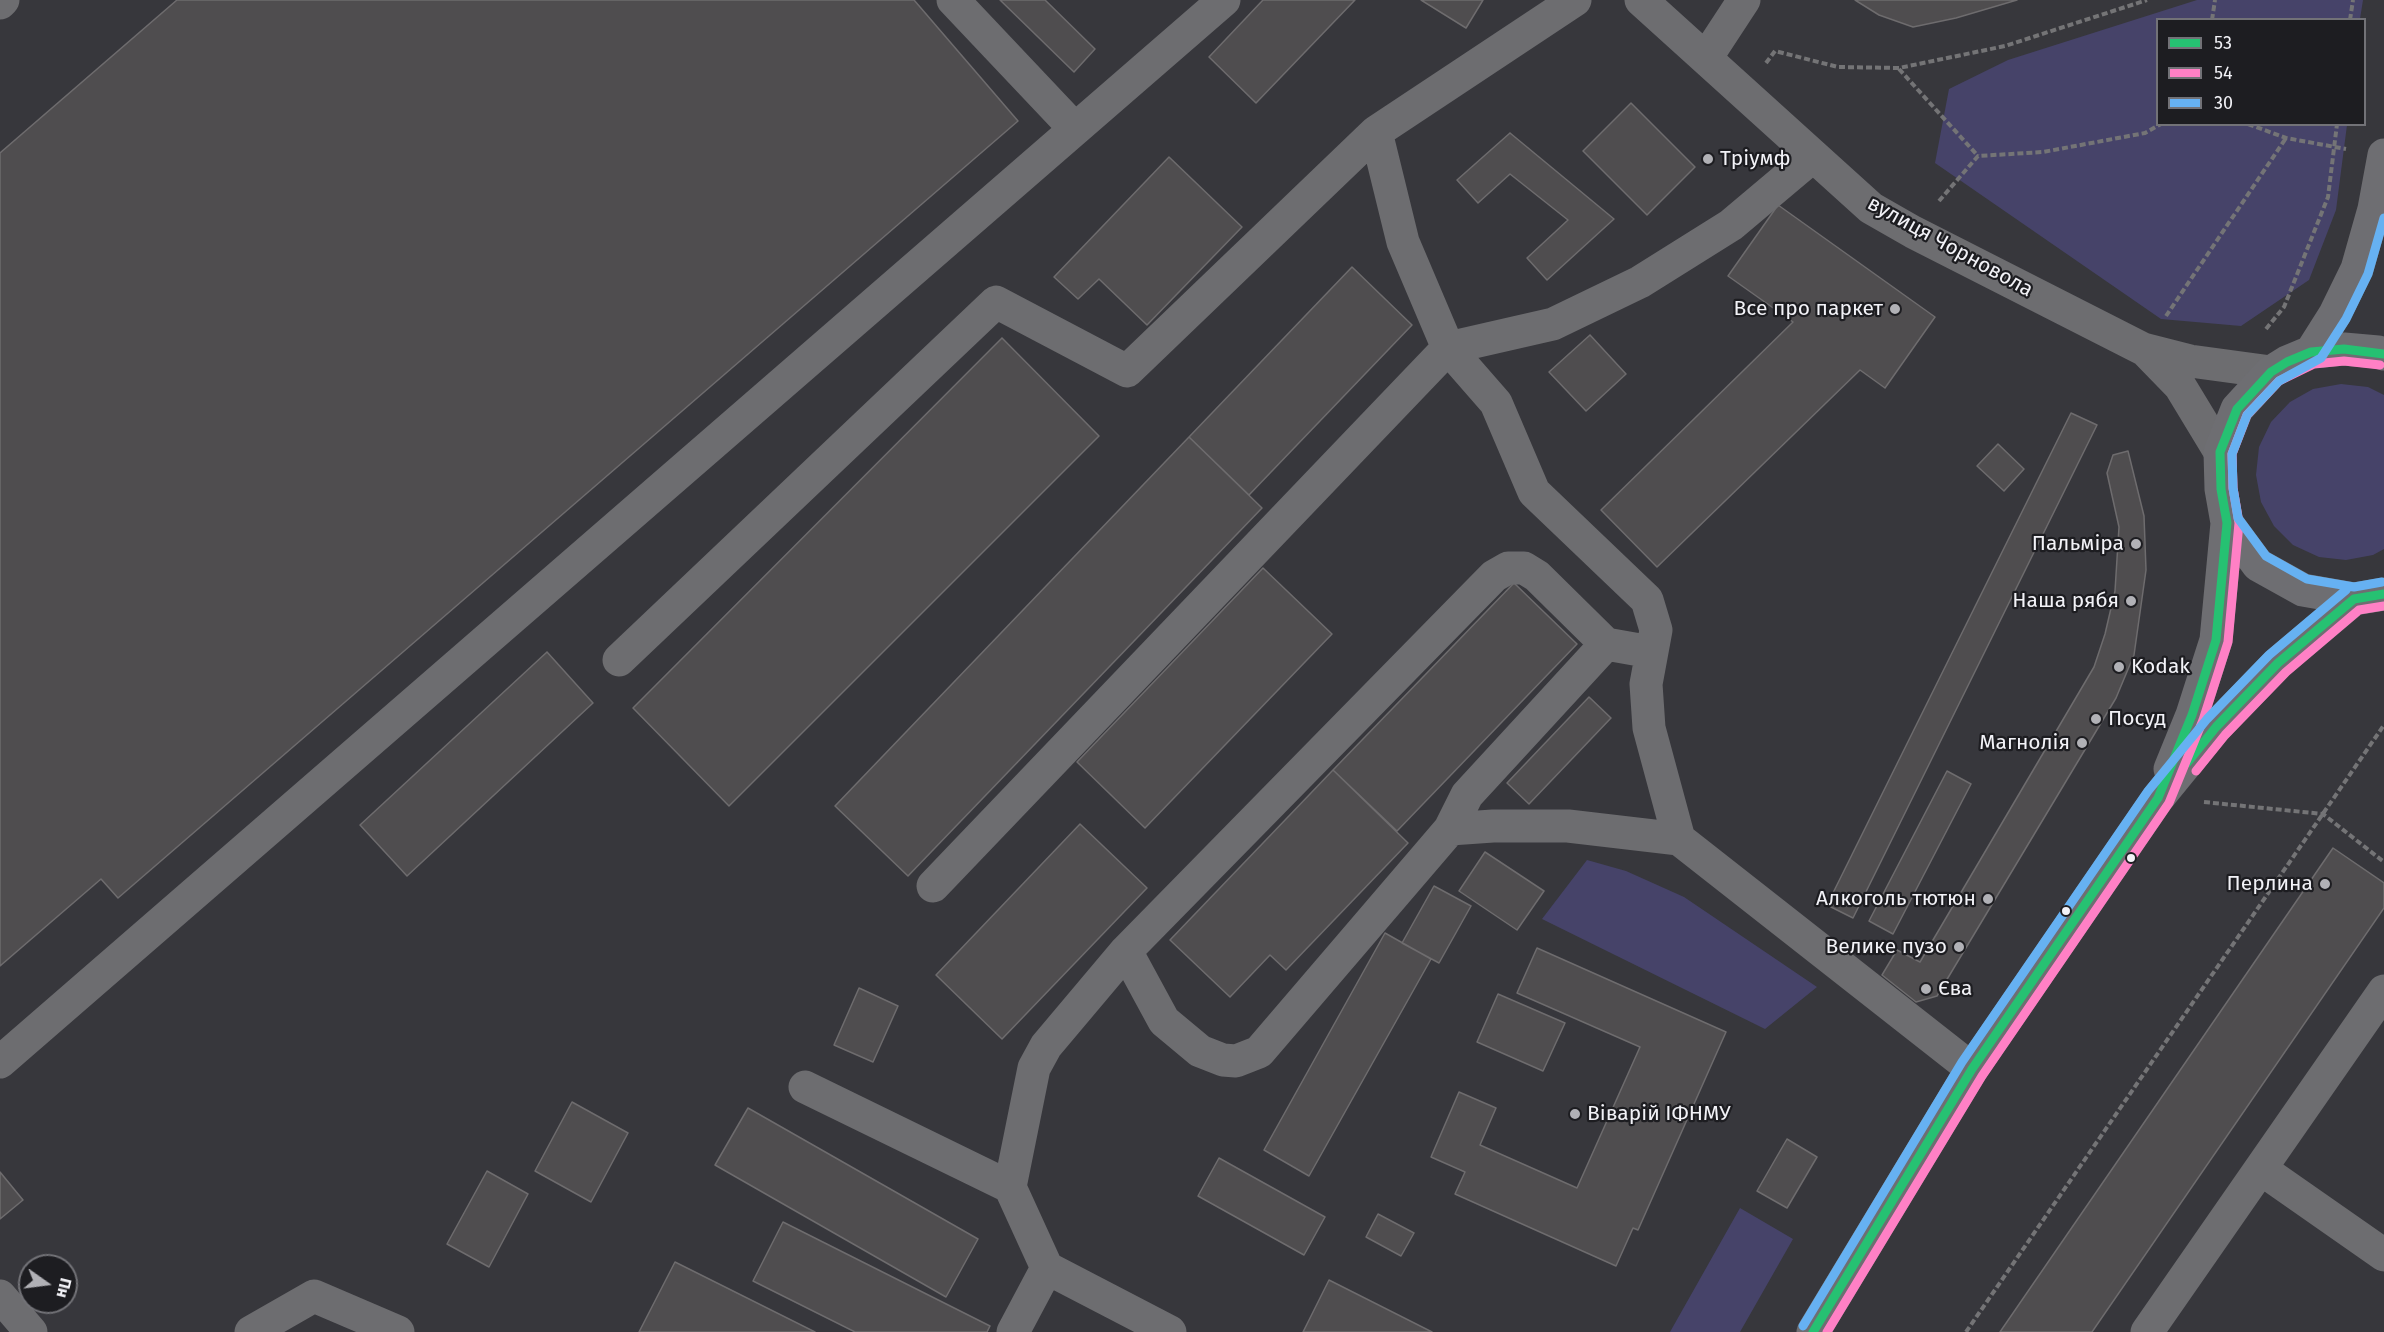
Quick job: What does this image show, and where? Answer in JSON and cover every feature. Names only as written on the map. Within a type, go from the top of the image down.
[{"type":"main road","points":[[2311,352],[2335,314],[2357,269],[2374,209],[2369,152]]},
{"type":"main road","points":[[2158,798],[2192,715],[2216,640],[2228,523],[2221,489],[2220,452],[2237,410],[2271,372],[2311,352],[2344,349],[2384,354]]},
{"type":"main road","points":[[2228,523],[2258,565],[2303,590],[2369,596]]},
{"type":"main road","points":[[1813,1332],[1972,1069],[2158,798],[2216,727],[2278,663],[2369,596]]},
{"type":"street","points":[[953,0],[1075,129]]},
{"type":"street","points":[[0,1062],[1224,0]]},
{"type":"street","points":[[620,660],[996,302],[1127,371],[1376,132],[1575,0]]},
{"type":"street","name":"вулиця Чорновола","points":[[1641,0],[1871,208],[1913,232],[2143,349],[2232,369],[2271,372]]},
{"type":"street","points":[[1706,58],[1744,0]]},
{"type":"street","points":[[1376,132],[1403,242],[1448,348],[1496,403],[1534,492],[1647,600],[1656,630],[1646,684],[1649,728],[1679,838]]},
{"type":"street","points":[[933,886],[1448,348],[1553,324],[1640,282],[1731,225],[1813,156]]},
{"type":"street","name":"вулиця Чорновола","points":[[2143,349],[2180,386],[2220,452]]},
{"type":"street","points":[[1170,1332],[1047,1268],[1010,1187],[1034,1068],[1046,1046],[1126,951],[1494,576],[1508,568],[1524,568],[1537,576],[1606,644],[1651,652]]},
{"type":"street","points":[[1126,951],[1164,1021],[1211,1057],[1236,1061],[1248,1058],[1268,1044],[1450,829],[1467,795],[1606,644]]},
{"type":"street","points":[[1450,829],[1568,826],[1679,838],[1972,1069]]},
{"type":"street","points":[[2147,1332],[2384,991]]},
{"type":"street","points":[[805,1087],[1010,1187]]},
{"type":"street","points":[[2261,1169],[2384,1255]]},
{"type":"street","points":[[1012,1332],[1047,1268]]},
{"type":"street","points":[[0,1296],[31,1332]]},
{"type":"street","points":[[251,1332],[314,1296],[398,1332]]},
{"type":"path","points":[[1743,92],[1775,51],[1838,67],[1899,68],[2005,46],[2146,0]]},
{"type":"path","points":[[2212,18],[2215,0]]},
{"type":"path","points":[[2350,18],[2353,0]]},
{"type":"path","points":[[1899,68],[1978,156]]},
{"type":"path","points":[[1913,232],[1978,156],[2043,152],[2145,133],[2157,126]]},
{"type":"path","points":[[2253,126],[2286,138],[2334,148],[2369,152]]},
{"type":"path","points":[[2232,369],[2284,307],[2328,197],[2337,126]]},
{"type":"path","points":[[2143,349],[2286,138]]},
{"type":"path","points":[[1966,1332],[2384,725]]},
{"type":"path","points":[[2158,798],[2323,813],[2384,862]]},
{"type":"shaded area","points":[[2197,0],[2363,0],[2360,18],[2156,18],[2156,126],[2347,126],[2336,210],[2309,280],[2241,326],[2161,319],[1935,163],[1949,89],[2008,60]]},
{"type":"shaded area","points":[[2341,384],[2368,387],[2384,395],[2384,549],[2373,555],[2346,560],[2319,557],[2293,545],[2274,526],[2261,502],[2256,475],[2259,447],[2271,422],[2290,402],[2313,389]]},
{"type":"shaded area","points":[[1587,860],[1626,871],[1684,897],[1817,987],[1765,1029],[1542,919]]},
{"type":"shaded area","points":[[1740,1208],[1793,1239],[1740,1332],[1670,1332]]},
{"type":"building","points":[[177,0],[914,0],[1018,121],[118,898],[101,879],[0,966],[0,153]]},
{"type":"building","points":[[1000,0],[1045,0],[1095,49],[1074,72]]},
{"type":"building","points":[[1263,0],[1355,0],[1256,103],[1209,57]]},
{"type":"building","points":[[1421,0],[1483,0],[1466,28]]},
{"type":"building","points":[[1855,0],[2017,0],[1956,18],[1913,27],[1879,15]]},
{"type":"building","points":[[1631,103],[1695,167],[1647,215],[1583,151]]},
{"type":"building","points":[[1510,133],[1614,219],[1547,280],[1527,258],[1568,220],[1510,174],[1478,203],[1457,180]]},
{"type":"building","points":[[1169,157],[1242,227],[1147,325],[1099,279],[1078,299],[1054,277]]},
{"type":"building","points":[[1778,205],[1935,317],[1885,388],[1860,370],[1657,567],[1601,510],[1793,322],[1728,276]]},
{"type":"building","points":[[1352,267],[1412,325],[1249,495],[1189,437]]},
{"type":"building","points":[[1590,335],[1626,374],[1586,411],[1549,372]]},
{"type":"building","points":[[1002,338],[1099,436],[729,806],[633,708]]},
{"type":"building","points":[[2071,413],[2097,425],[1853,918],[1827,905]]},
{"type":"building","points":[[1189,437],[1262,508],[908,876],[835,806]]},
{"type":"building","points":[[1998,444],[2024,469],[2004,491],[1977,466]]},
{"type":"building","points":[[2128,451],[2144,516],[2146,570],[2134,655],[2116,698],[1937,996],[1916,1002],[1882,975],[1897,950],[1920,962],[2094,667],[2105,634],[2115,591],[2119,527],[2107,473],[2113,455]]},
{"type":"building","points":[[1263,568],[1332,634],[1145,828],[1077,762]]},
{"type":"building","points":[[1514,583],[1577,644],[1397,831],[1333,770]]},
{"type":"building","points":[[547,652],[593,703],[407,876],[360,825]]},
{"type":"building","points":[[1589,697],[1611,718],[1529,804],[1507,783]]},
{"type":"building","points":[[1333,770],[1408,843],[1286,970],[1270,955],[1230,997],[1170,940]]},
{"type":"building","points":[[1947,771],[1971,784],[1893,934],[1869,921]]},
{"type":"building","points":[[1080,824],[1147,888],[1002,1039],[936,975]]},
{"type":"building","points":[[2333,848],[2384,883],[2384,908],[2092,1332],[2000,1332]]},
{"type":"building","points":[[1485,852],[1544,891],[1517,930],[1459,891]]},
{"type":"building","points":[[1434,886],[1471,906],[1439,963],[1402,943]]},
{"type":"building","points":[[1385,933],[1431,959],[1309,1176],[1264,1150]]},
{"type":"building","points":[[1537,948],[1726,1032],[1638,1230],[1633,1228],[1616,1266],[1455,1194],[1465,1172],[1431,1157],[1459,1092],[1496,1108],[1480,1145],[1577,1188],[1640,1047],[1517,993]]},
{"type":"building","points":[[859,988],[898,1006],[873,1062],[834,1045]]},
{"type":"building","points":[[1498,994],[1565,1023],[1543,1071],[1477,1042]]},
{"type":"building","points":[[572,1102],[628,1133],[591,1202],[535,1171]]},
{"type":"building","points":[[748,1108],[978,1239],[946,1297],[715,1165]]},
{"type":"building","points":[[1787,1139],[1817,1157],[1787,1208],[1757,1191]]},
{"type":"building","points":[[1219,1158],[1325,1217],[1304,1255],[1198,1196]]},
{"type":"building","points":[[487,1171],[528,1194],[489,1267],[447,1244]]},
{"type":"building","points":[[0,1172],[23,1200],[0,1219]]},
{"type":"building","points":[[1378,1214],[1414,1233],[1401,1256],[1366,1237]]},
{"type":"building","points":[[783,1222],[990,1326],[987,1332],[855,1332],[753,1281]]},
{"type":"building","points":[[675,1262],[815,1332],[639,1332]]},
{"type":"building","points":[[1329,1280],[1432,1332],[1303,1332]]},
{"type":"transit line","name":"30","points":[[2382,582],[2354,587],[2307,579],[2266,556],[2238,518],[2233,488],[2232,454],[2247,415],[2279,381],[2321,358],[2346,319],[2368,274],[2384,218]]},
{"type":"transit line","name":"53","points":[[1813,1332],[1972,1069],[2158,798],[2192,715],[2216,640],[2227,523],[2221,489],[2220,452],[2237,409],[2271,372],[2311,352],[2344,349],[2384,354]]},
{"type":"transit line","name":"54","points":[[1827,1332],[1982,1076],[2169,803],[2203,720],[2228,642],[2239,523],[2233,488],[2232,454],[2247,415],[2279,381],[2314,364],[2344,361],[2380,365]]},
{"type":"transit line","name":"30","points":[[1803,1326],[1962,1062],[2148,791],[2207,719],[2269,655],[2346,590]]},
{"type":"transit line","name":"53","points":[[2187,763],[2216,727],[2278,663],[2354,599],[2384,594]]},
{"type":"transit line","name":"54","points":[[2196,771],[2225,735],[2286,672],[2359,610],[2384,606]]},
{"type":"place","name":"Тріумф","points":[[1708,159]]},
{"type":"place","name":"Все про паркет","points":[[1895,309]]},
{"type":"place","name":"Пальміра","points":[[2136,544]]},
{"type":"place","name":"Наша рябя","points":[[2131,601]]},
{"type":"place","name":"Kodak","points":[[2119,667]]},
{"type":"place","name":"Посуд","points":[[2096,719]]},
{"type":"place","name":"Магнолія","points":[[2082,743]]},
{"type":"place","name":"Перлина","points":[[2325,884]]},
{"type":"place","name":"Алкоголь тютюн","points":[[1988,899]]},
{"type":"place","name":"Велике пузо","points":[[1959,947]]},
{"type":"place","name":"Єва","points":[[1926,989]]},
{"type":"place","name":"Віварій ІФНМУ","points":[[1575,1114]]}]
